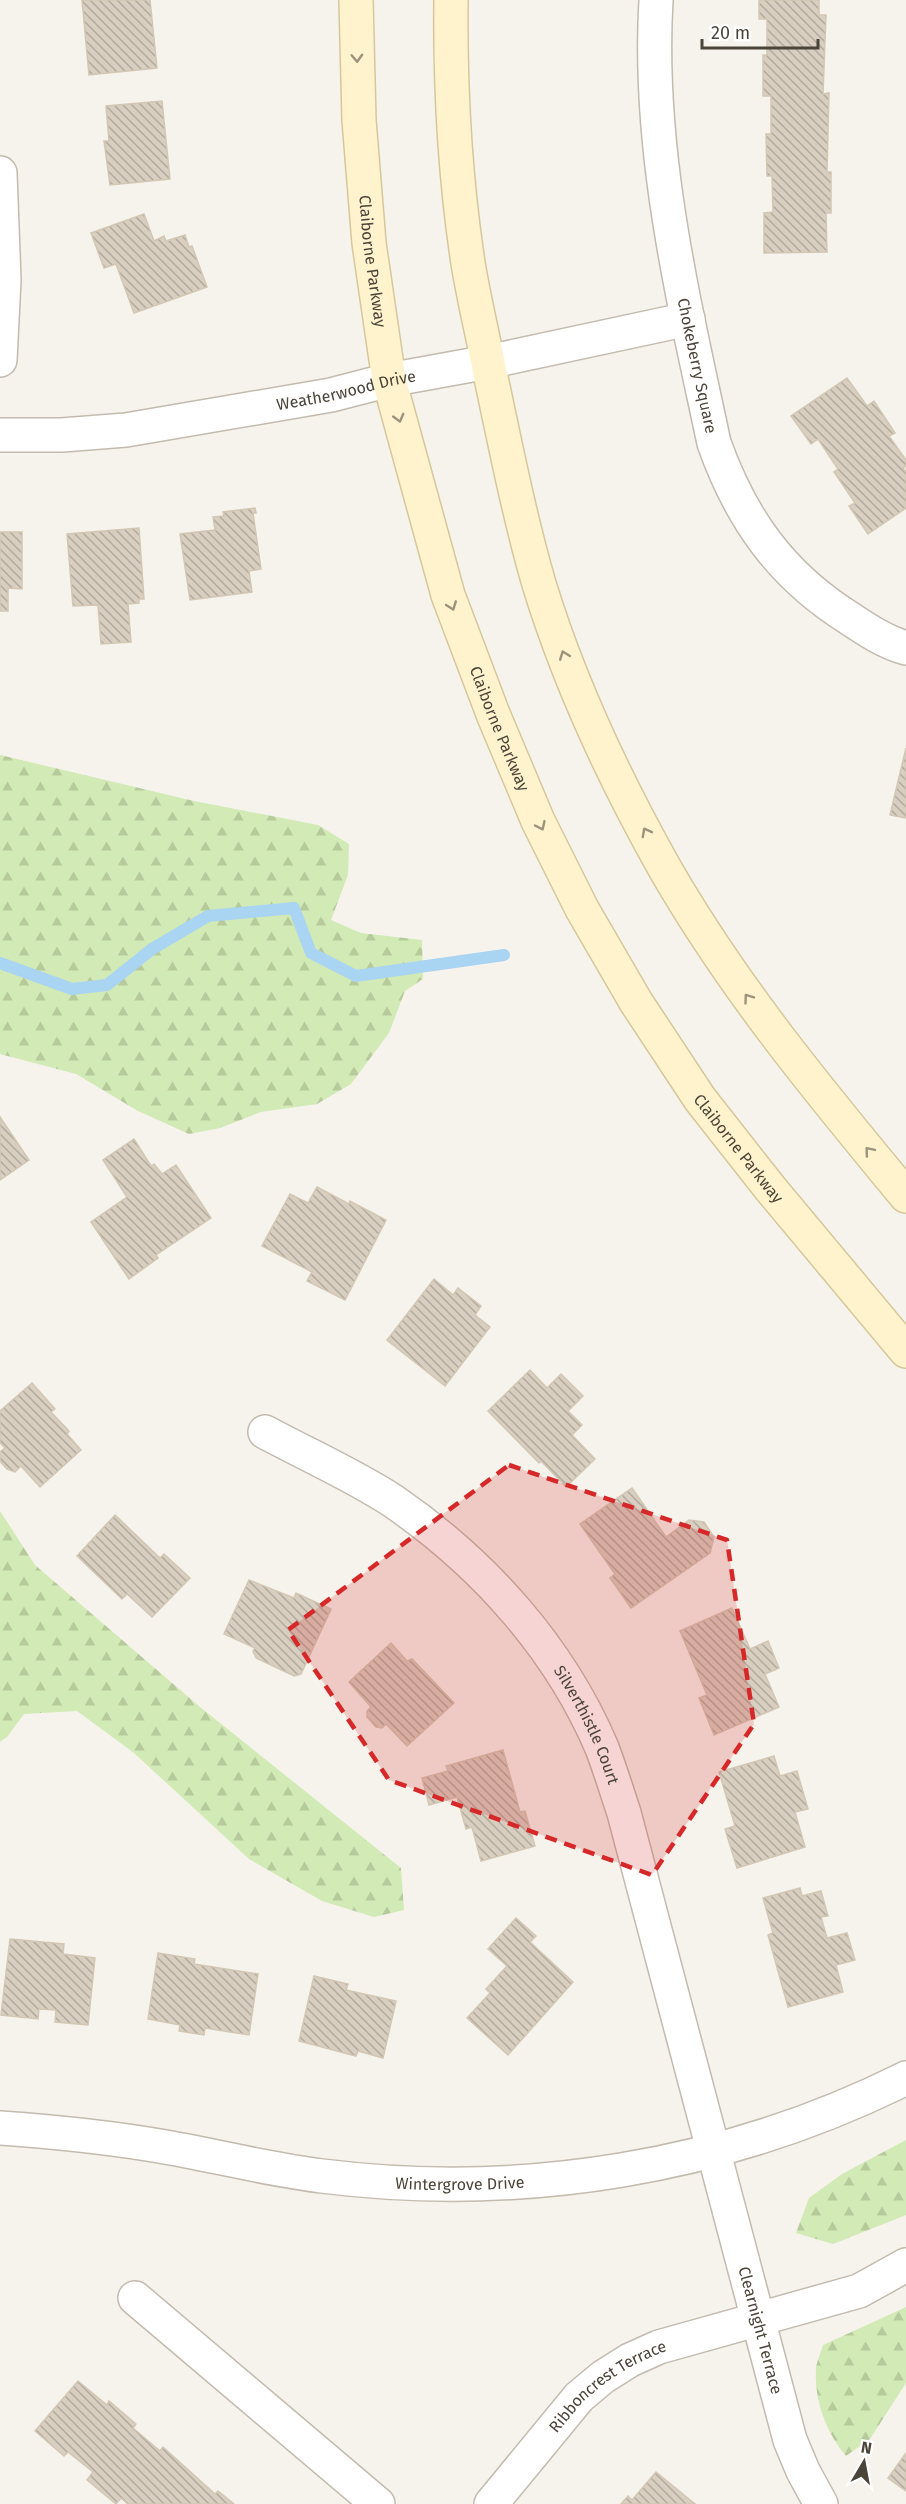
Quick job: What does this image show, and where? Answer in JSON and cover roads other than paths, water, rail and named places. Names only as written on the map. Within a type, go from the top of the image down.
[{"type":"main road","name":"Claiborne Parkway","points":[[356,0],[359,120],[369,243],[389,380],[448,595],[493,714],[538,821],[582,909],[636,1002],[700,1098],[770,1188],[906,1351]]},
{"type":"main road","points":[[451,0],[456,147],[468,263],[508,461],[539,584],[564,656],[607,758],[664,867],[744,993],[824,1098],[906,1196]]},
{"type":"street","name":"Chokeberry Square","points":[[656,0],[659,157],[673,249],[714,443],[725,473],[755,529],[788,570],[819,599],[873,634],[906,648]]},
{"type":"street","points":[[0,173],[4,280],[0,360]]},
{"type":"street","name":"Weatherwood Drive","points":[[0,435],[62,435],[126,430],[331,395],[389,380],[488,362],[688,319]]},
{"type":"street","name":"Silverthistle Court","points":[[265,1431],[391,1500],[444,1539],[491,1581],[536,1634],[572,1689],[602,1748],[624,1813],[714,2151]]},
{"type":"street","name":"Wintergrove Drive","points":[[0,2128],[50,2132],[169,2148],[321,2176],[423,2184],[521,2183],[588,2177],[714,2151],[782,2131],[860,2101],[906,2079]]},
{"type":"street","name":"Clearnight Terrace","points":[[714,2151],[790,2440],[803,2471],[821,2504]]},
{"type":"street","name":"Ribboncrest Terrace","points":[[491,2504],[579,2397],[603,2377],[630,2360],[659,2347],[858,2291],[906,2265]]},
{"type":"street","points":[[135,2298],[378,2504]]},
{"type":"waterway","points":[[0,963],[72,989],[107,985],[152,949],[208,916],[294,908],[311,953],[356,976],[504,955]]}]
